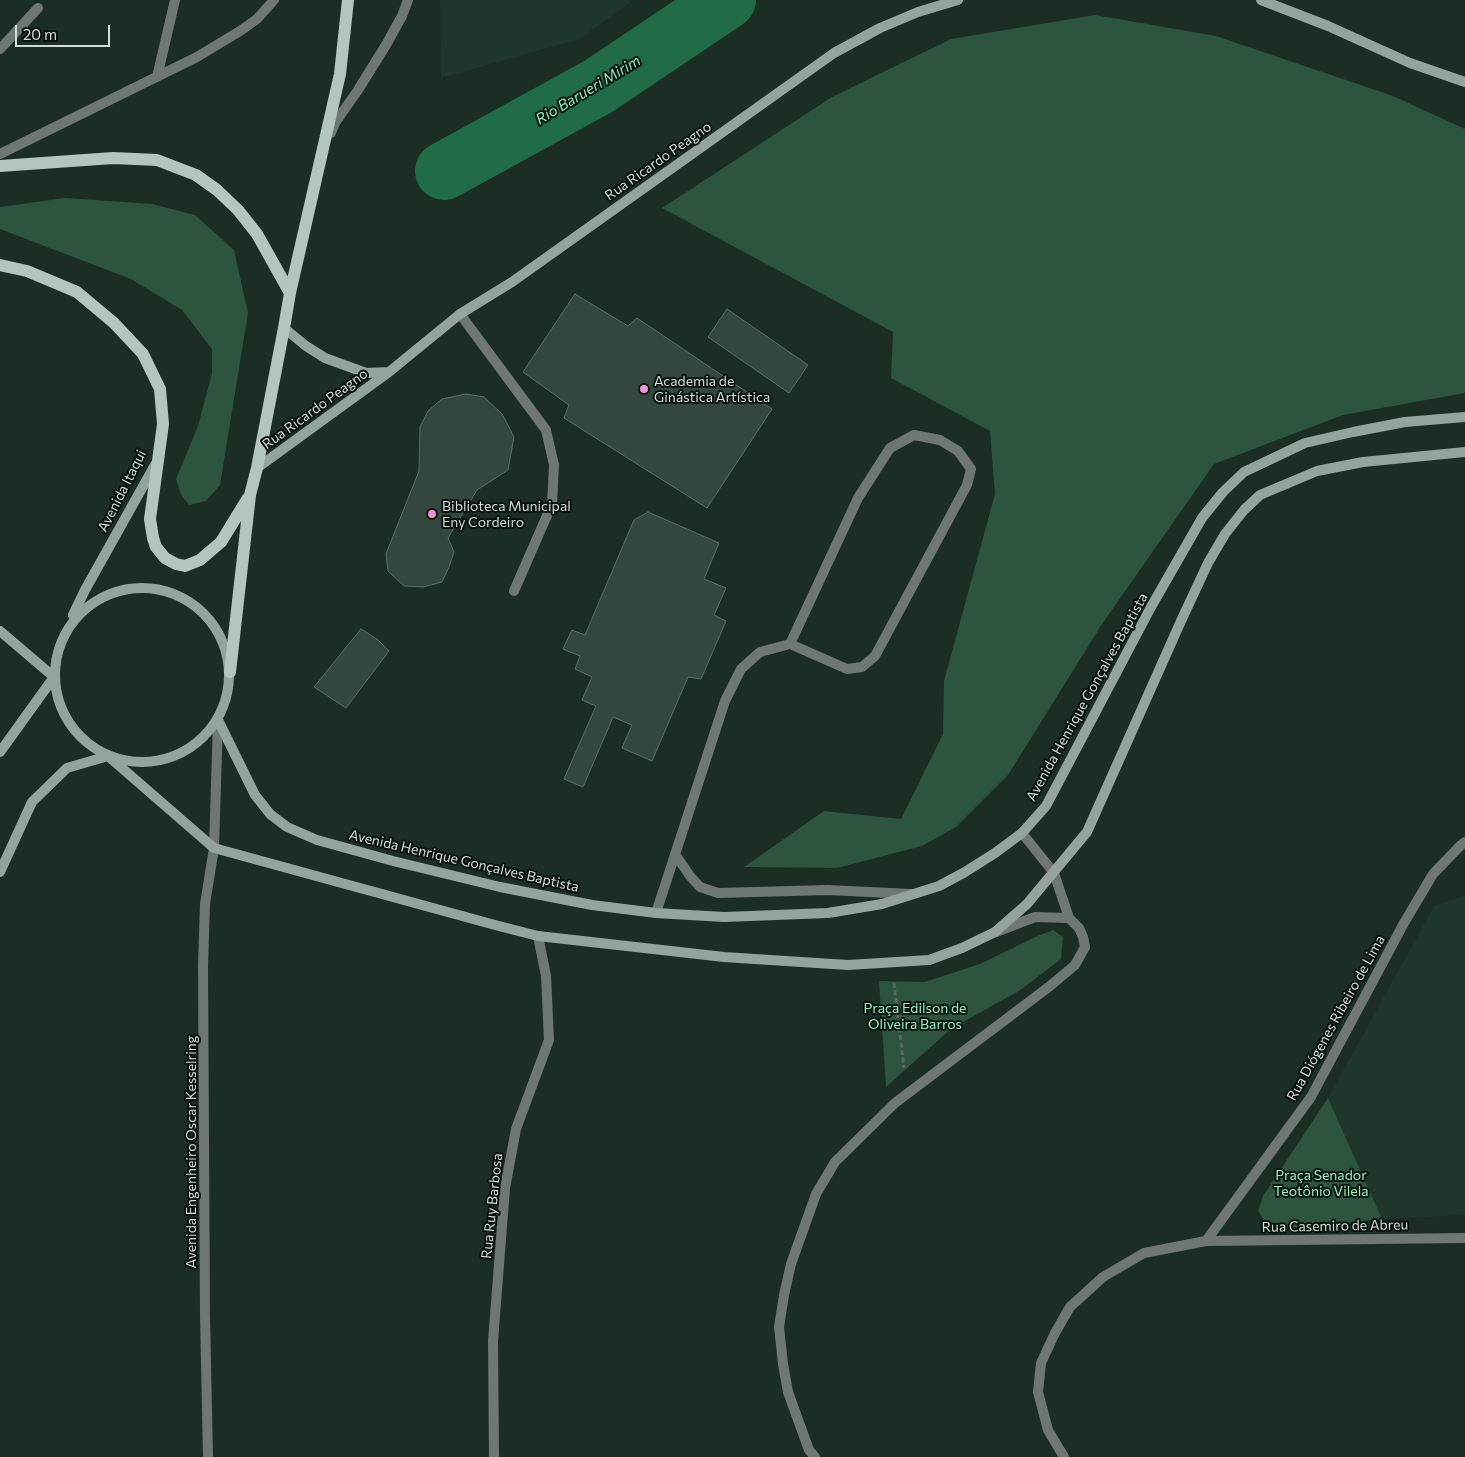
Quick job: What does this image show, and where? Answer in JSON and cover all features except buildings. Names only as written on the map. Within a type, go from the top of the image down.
[{"type":"main road","points":[[0,872],[32,802],[67,768],[108,756],[133,762],[158,761],[182,754],[202,739],[218,720],[228,697],[250,495],[257,468],[290,293],[340,74],[348,0]]},
{"type":"main road","name":"Rua Ricardo Peagno","points":[[257,468],[389,372],[460,314],[512,282],[834,53],[880,28],[918,12],[958,0]]},
{"type":"main road","points":[[1261,0],[1328,26],[1410,63],[1465,82]]},
{"type":"main road","points":[[0,166],[113,158],[157,160],[196,175],[217,190],[244,218],[256,234],[290,293]]},
{"type":"main road","name":"Avenida Itaqui","points":[[0,265],[27,271],[77,292],[114,323],[143,354],[160,389],[163,424],[157,462],[85,590],[66,629]]},
{"type":"main road","name":"Rua Ricardo Peagno","points":[[284,328],[300,342],[325,358],[366,373],[389,372]]},
{"type":"main road","name":"Avenida Henrique Gonçalves Baptista","points":[[218,720],[255,795],[270,814],[287,827],[318,840],[392,862],[500,887],[592,905],[656,913],[724,917],[828,913],[882,904],[939,886],[964,872],[995,853],[1022,833],[1046,806],[1151,607],[1202,518],[1223,492],[1244,472],[1305,443],[1405,422],[1465,417]]},
{"type":"main road","points":[[230,672],[226,647],[214,625],[197,606],[176,594],[152,587],[126,588],[103,596],[82,610],[66,629],[57,652],[54,677],[58,702],[70,724],[87,743],[108,756],[214,848],[396,899],[538,936],[724,957],[848,965],[929,960],[962,948],[995,932],[1027,904],[1087,832],[1208,563],[1225,534],[1244,510],[1260,495],[1317,471],[1363,462],[1465,452]]},
{"type":"main road","points":[[157,462],[150,518],[152,533],[156,547],[165,558],[176,564],[185,566],[200,560],[221,542],[250,495]]},
{"type":"main road","points":[[0,631],[54,677]]},
{"type":"main road","points":[[0,752],[54,677]]},
{"type":"street","points":[[157,77],[174,0]]},
{"type":"street","points":[[0,154],[157,77],[240,32],[257,19],[274,0]]},
{"type":"street","points":[[319,169],[335,123],[358,90],[402,16],[408,0]]},
{"type":"street","points":[[0,49],[38,8]]},
{"type":"street","points":[[460,314],[546,430],[554,465],[552,504],[514,591]]},
{"type":"street","points":[[656,913],[725,701],[741,669],[760,652],[790,644],[847,669],[862,667],[875,656],[967,485],[971,469],[958,451],[940,440],[914,435],[890,448],[858,498],[790,644]]},
{"type":"street","name":"Avenida Engenheiro Oscar Kesselring","points":[[208,1457],[205,1297],[204,965],[205,904],[214,848],[218,720]]},
{"type":"street","points":[[815,1457],[809,1450],[788,1392],[779,1327],[789,1271],[816,1194],[835,1162],[895,1103],[1050,986],[1074,965],[1085,947],[1081,933],[1069,918],[1054,873],[1022,833]]},
{"type":"street","name":"Rua Diógenes Ribeiro de Lima","points":[[1206,1241],[1311,1097],[1423,890],[1433,874],[1465,842]]},
{"type":"street","points":[[675,854],[700,887],[718,893],[828,890],[911,894]]},
{"type":"street","points":[[995,932],[1036,918],[1069,918]]},
{"type":"street","name":"Rua Ruy Barbosa","points":[[494,1457],[493,1341],[505,1188],[516,1129],[549,1040],[546,976],[538,936]]},
{"type":"street","name":"Rua Casemiro de Abreu","points":[[1206,1241],[1465,1238]]},
{"type":"street","points":[[1064,1457],[1048,1430],[1038,1392],[1041,1363],[1070,1307],[1103,1277],[1144,1253],[1206,1241]]},
{"type":"path","points":[[892,963],[906,1094]]},
{"type":"shaded area","points":[[440,0],[633,0],[580,39],[441,78]]},
{"type":"shaded area","points":[[1465,895],[1465,1215],[1382,1219],[1328,1098],[1434,906]]},
{"type":"green space","points":[[1095,15],[1216,36],[1393,96],[1465,129],[1465,393],[1343,415],[1214,464],[1102,624],[1008,775],[956,827],[922,846],[837,868],[744,867],[824,811],[901,819],[943,734],[944,681],[995,494],[990,431],[891,378],[893,332],[662,208],[832,97],[951,39]]},
{"type":"green space","points":[[65,198],[152,204],[195,215],[234,250],[248,313],[220,485],[206,501],[189,505],[181,495],[176,479],[198,426],[212,373],[212,349],[182,310],[131,279],[0,229],[0,207]]},
{"type":"green space","name":"Praça Edilson de Oliveira Barros","points":[[1053,930],[1063,937],[1061,959],[1019,991],[952,1028],[886,1087],[879,981],[925,982],[980,964]]},
{"type":"green space","name":"Praça Senador Teotônio Vilela","points":[[1328,1098],[1382,1219],[1282,1229],[1269,1228],[1258,1211],[1263,1196]]},
{"type":"waterway","name":"Rio Barueri Mirim","points":[[444,171],[599,86],[727,0]]},
{"type":"place","name":"Academia de Ginástica Artística","points":[[644,389]]},
{"type":"place","name":"Biblioteca Municipal Eny Cordeiro","points":[[432,514]]}]
